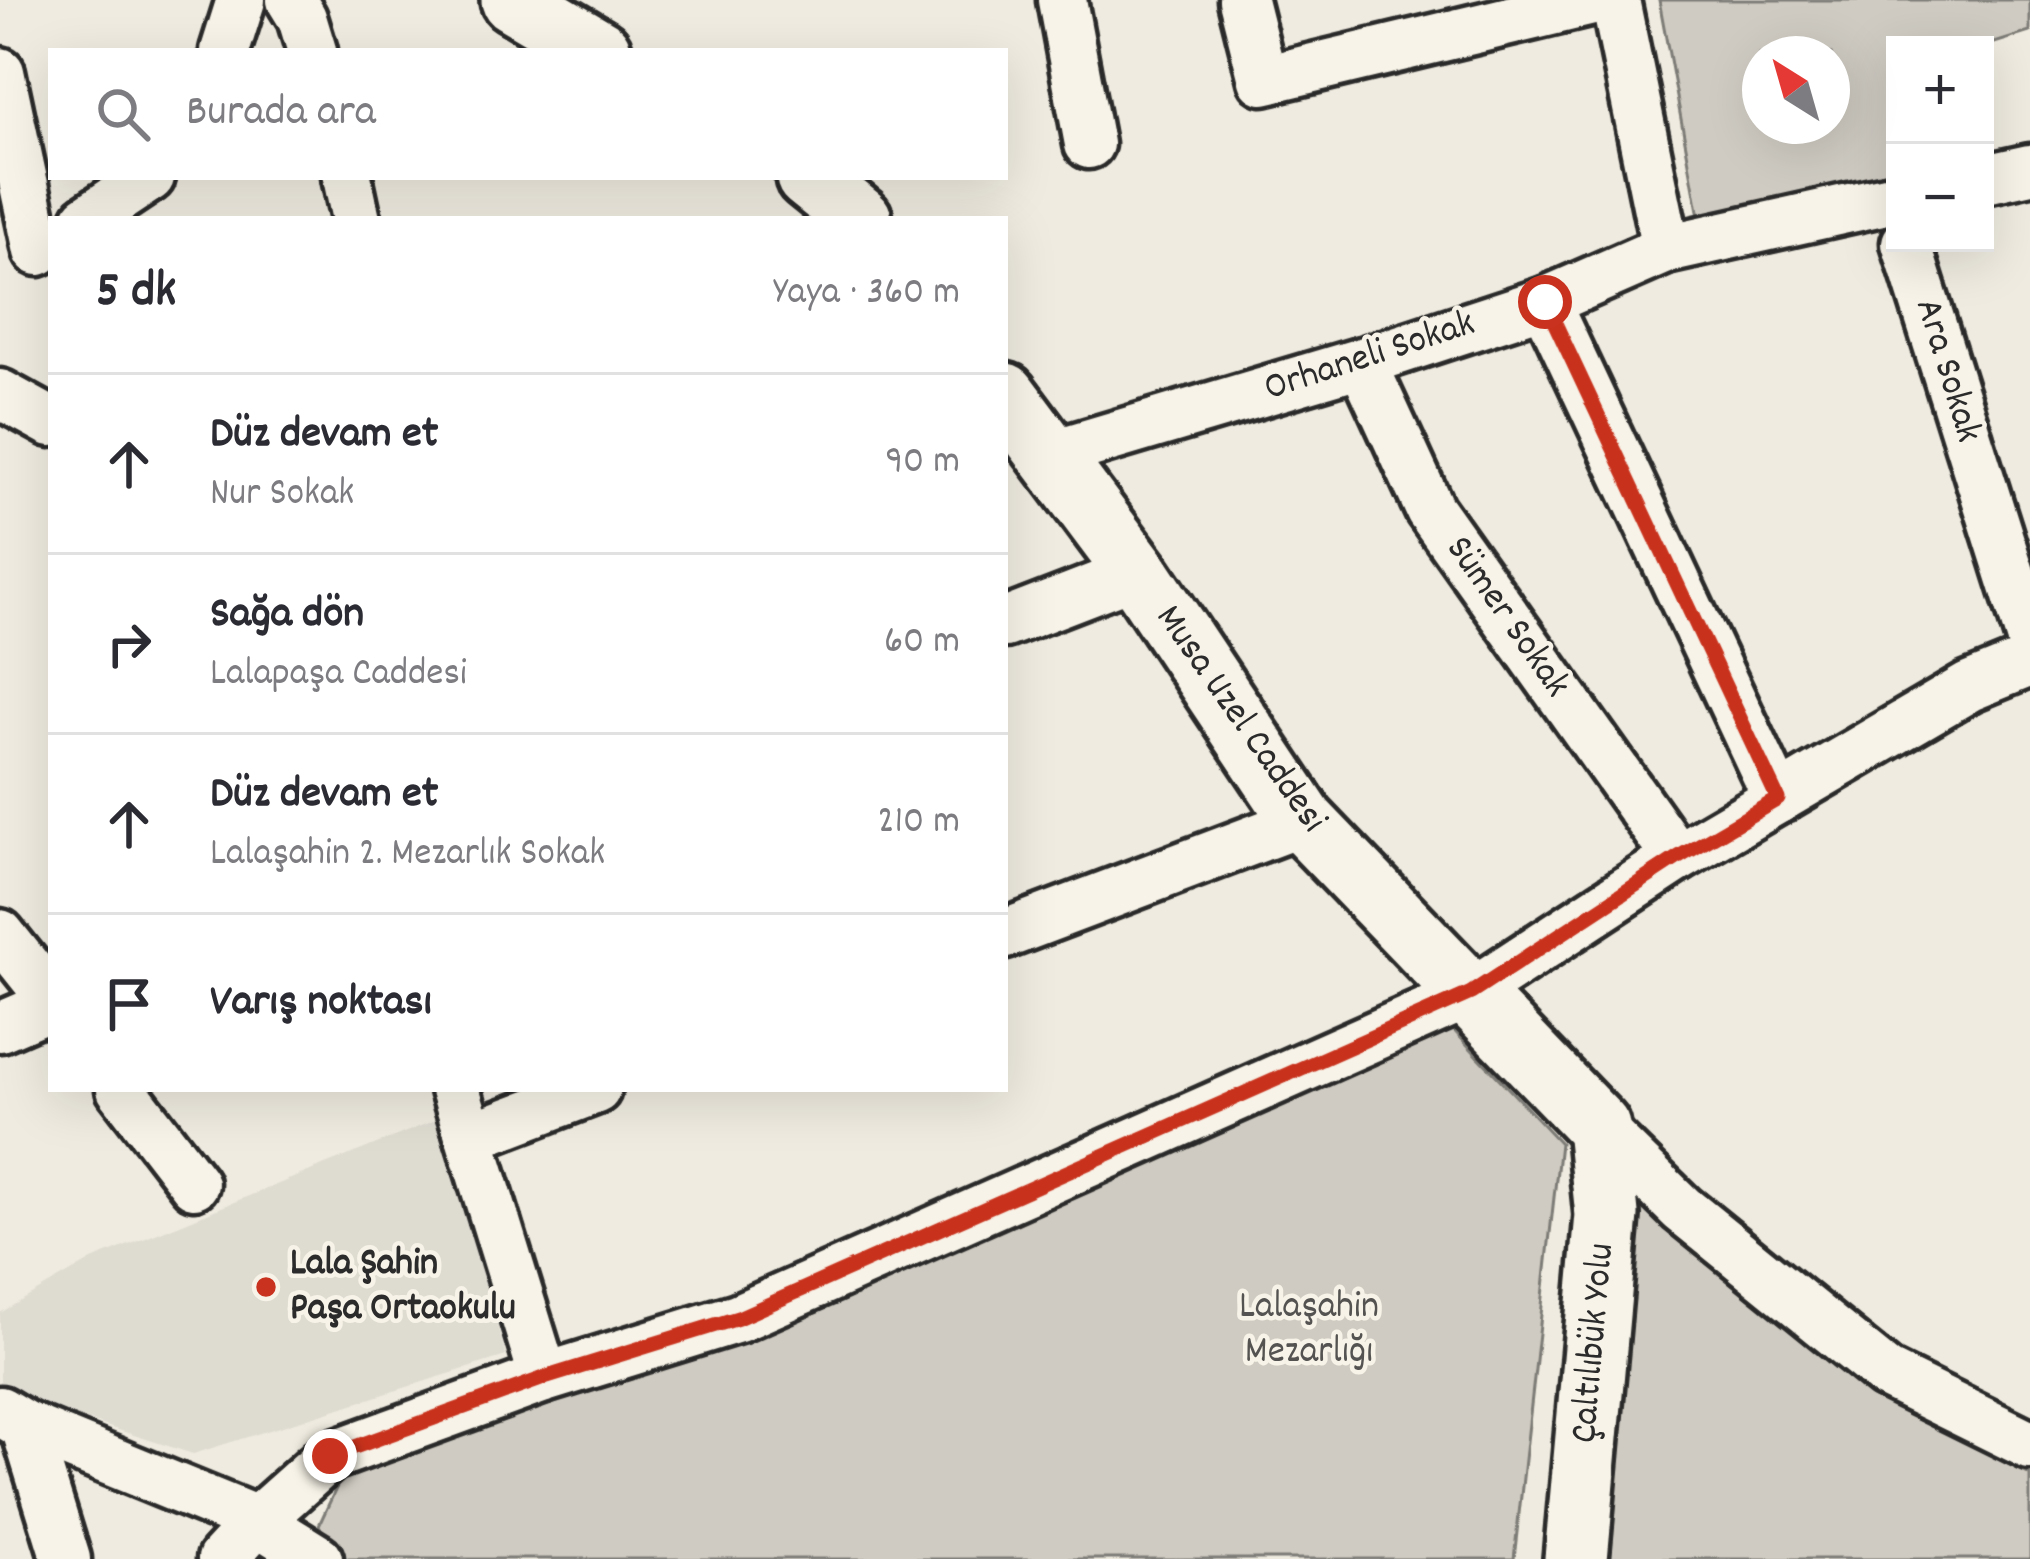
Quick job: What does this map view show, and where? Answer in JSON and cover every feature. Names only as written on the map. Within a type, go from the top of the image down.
[{"type":"main road","points":[[513,0],[594,48]]},
{"type":"main road","points":[[812,180],[856,216]]},
{"type":"main road","name":"Musa Uzel Caddesi","points":[[1008,399],[1137,572],[1303,821],[1598,1127]]},
{"type":"main road","name":"Çaltılıbük Yolu","points":[[1576,1559],[1607,1215],[1598,1127]]},
{"type":"street","points":[[226,48],[241,0]]},
{"type":"street","points":[[291,0],[311,48]]},
{"type":"street","points":[[1062,0],[1089,144]]},
{"type":"street","points":[[1244,0],[1263,80],[1597,0]]},
{"type":"street","points":[[1615,0],[1666,249]]},
{"type":"street","points":[[0,72],[30,252]]},
{"type":"street","points":[[1994,177],[2030,169]]},
{"type":"street","points":[[92,216],[146,180]]},
{"type":"street","points":[[348,180],[355,216]]},
{"type":"street","name":"Orhaneli Sokak","points":[[1050,455],[1545,302],[1666,249],[1886,214]]},
{"type":"street","name":"Ara Sokak","points":[[1910,252],[2030,637]]},
{"type":"street","points":[[1545,302],[1778,799]]},
{"type":"street","name":"Sümer Sokak","points":[[1362,362],[1430,510],[1677,858]]},
{"type":"street","points":[[0,394],[48,420]]},
{"type":"street","points":[[1008,622],[1137,572]]},
{"type":"street","points":[[222,1559],[257,1520],[330,1456],[544,1378],[738,1318],[1471,993],[1677,858],[1969,687],[2030,662]]},
{"type":"street","points":[[1008,933],[1303,821]]},
{"type":"street","points":[[0,934],[48,997]]},
{"type":"street","points":[[0,1027],[48,1003]]},
{"type":"street","points":[[123,1092],[194,1184]]},
{"type":"street","points":[[456,1092],[544,1378]]},
{"type":"street","points":[[470,1137],[588,1092]]},
{"type":"street","points":[[1598,1127],[1682,1209],[1886,1374],[2030,1445]]},
{"type":"street","points":[[12,1419],[257,1520],[318,1559]]},
{"type":"street","points":[[12,1419],[65,1559]]},
{"type":"shaded area","name":"Lala Şahin Paşa Ortaokulu","points":[[438,1119],[506,1356],[193,1454],[0,1392],[0,1313],[92,1260]]},
{"type":"green space","points":[[1659,0],[2030,0],[2030,32],[1994,43],[1994,36],[1886,36],[1886,182],[1701,227]]},
{"type":"green space","name":"Lalaşahin Mezarlığı","points":[[1442,1018],[1560,1143],[1514,1559],[336,1559],[319,1525],[346,1467]]},
{"type":"green space","points":[[1629,1183],[1907,1413],[2030,1475],[2030,1559],[1593,1559]]},
{"type":"place","name":"Lala Şahin Paşa Ortaokulu","points":[[266,1287]]},
{"type":"route","points":[[330,1456],[544,1378],[738,1318],[1471,993],[1677,858],[1778,799],[1545,302]]}]
